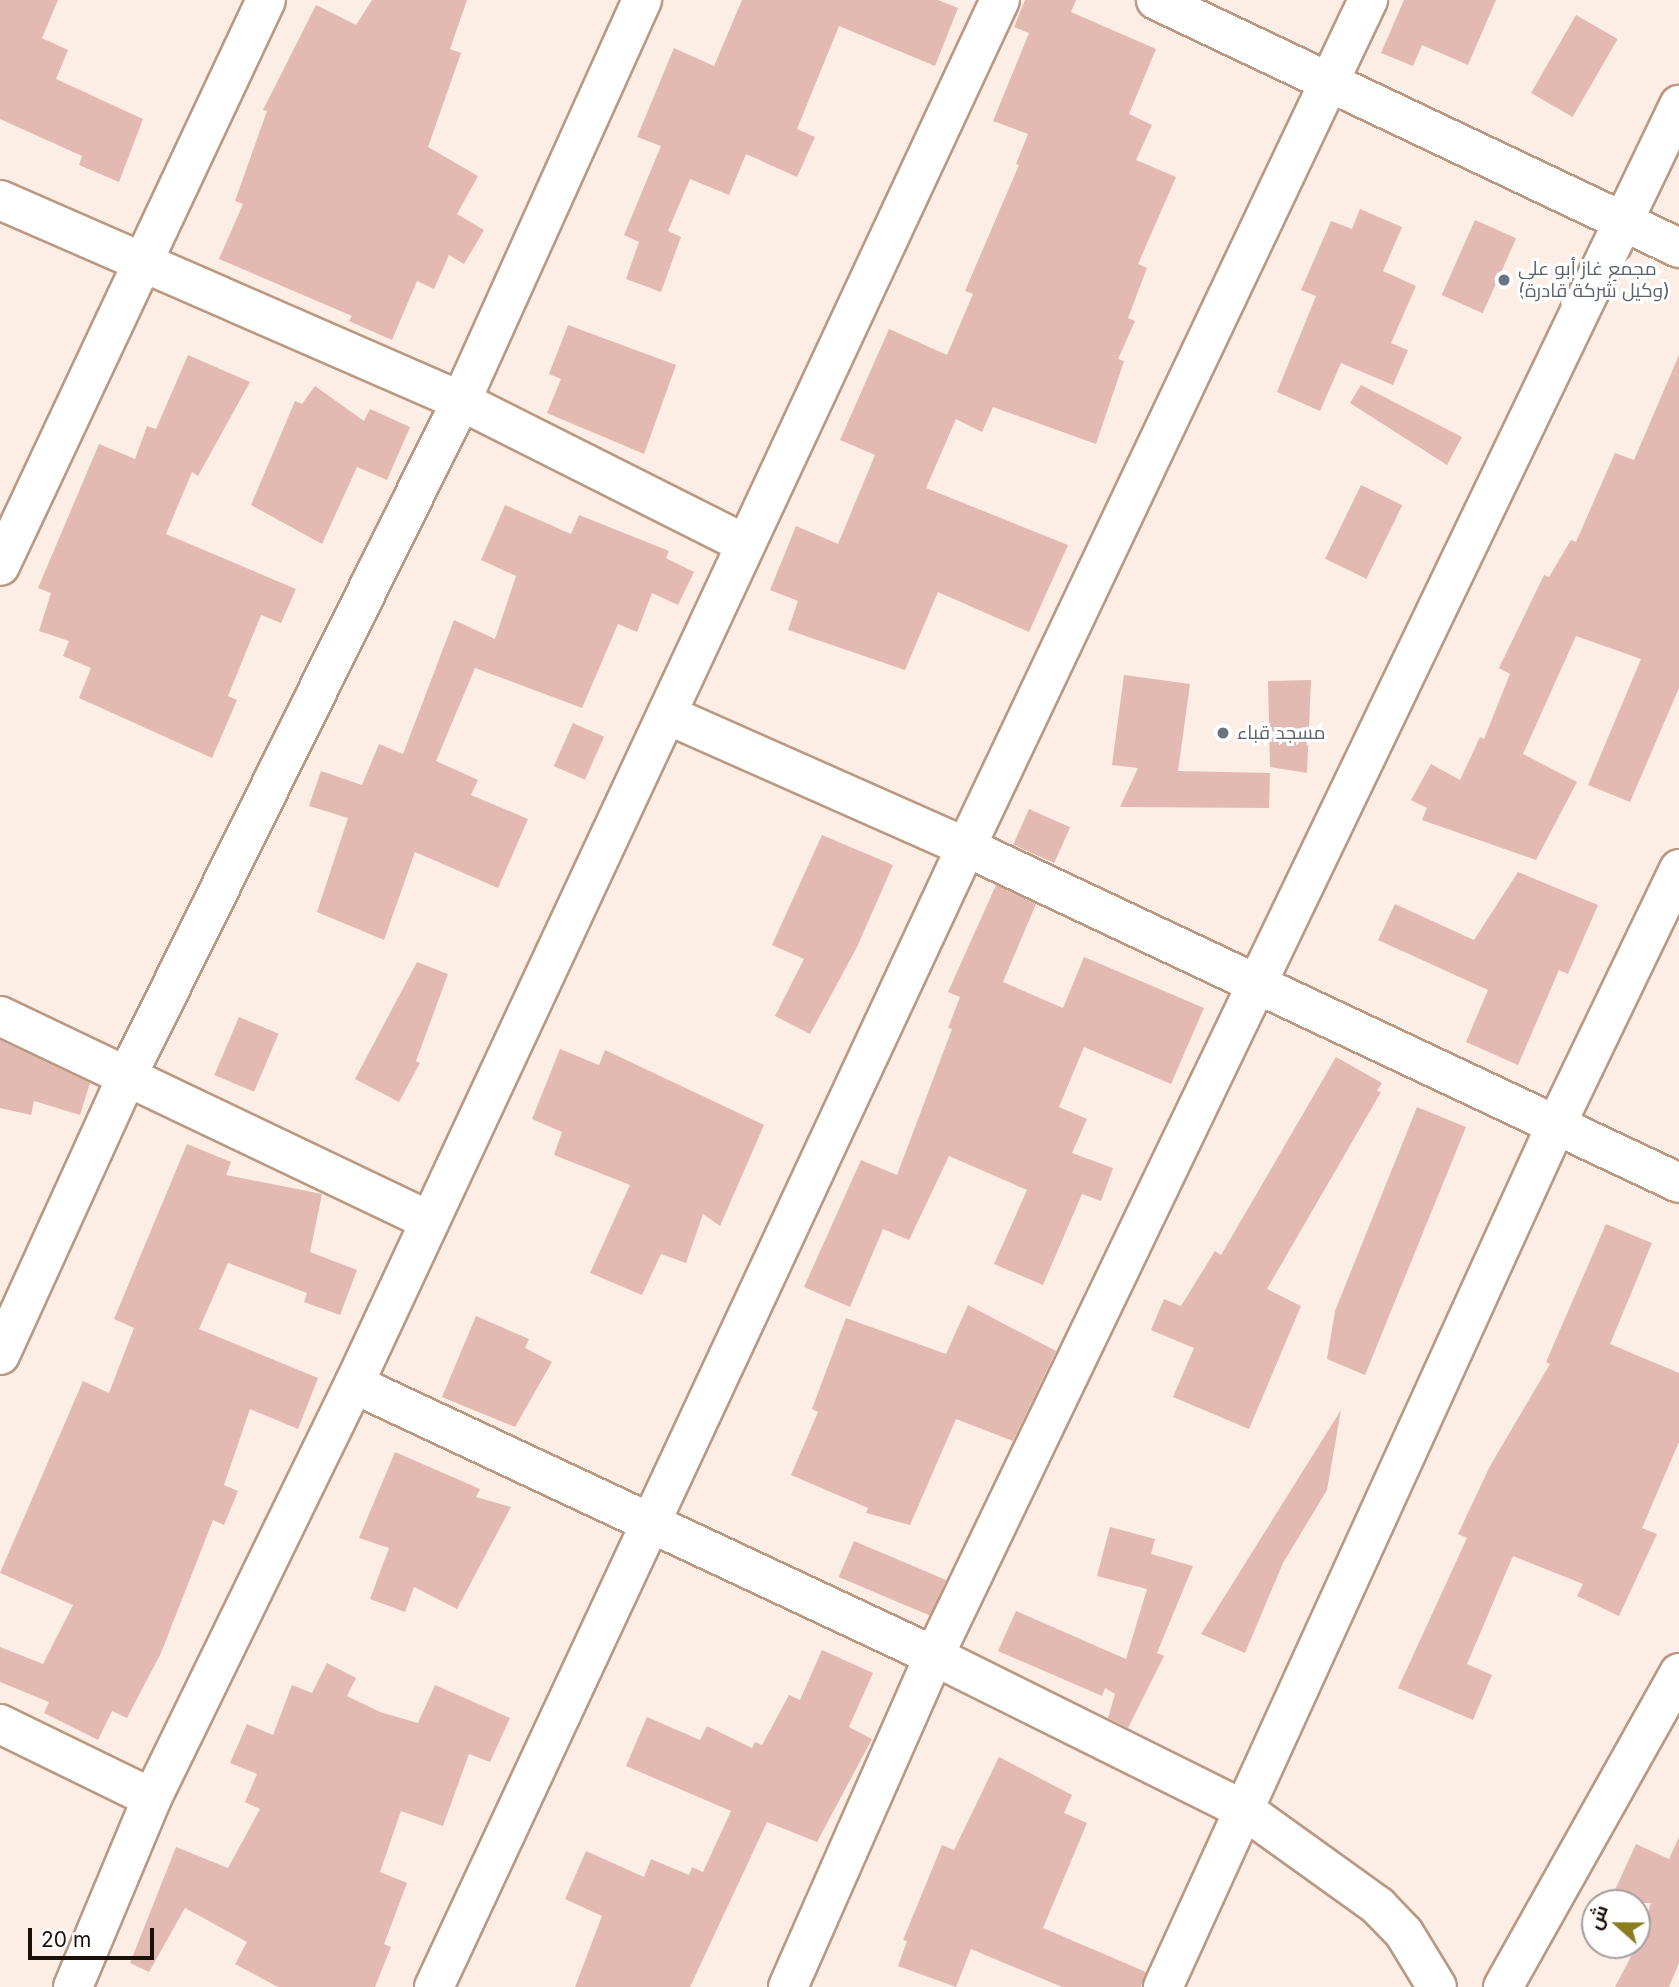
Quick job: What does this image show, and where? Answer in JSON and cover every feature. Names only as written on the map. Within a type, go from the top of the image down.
[{"type":"street","points":[[0,566],[266,0]]},
{"type":"street","points":[[0,1355],[127,1078],[461,401],[642,0]]},
{"type":"street","points":[[73,1987],[152,1798],[354,1384],[1000,0]]},
{"type":"street","points":[[1156,0],[1679,248]]},
{"type":"street","points":[[434,1987],[653,1523],[966,847],[1368,0]]},
{"type":"street","points":[[788,1987],[934,1656],[1679,105]]},
{"type":"street","points":[[0,200],[461,401],[746,544]]},
{"type":"street","points":[[668,715],[966,847],[1679,1183]]},
{"type":"street","points":[[1163,1987],[1246,1811],[1556,1125],[1679,869]]},
{"type":"street","points":[[0,1016],[430,1222]]},
{"type":"street","points":[[354,1384],[934,1656],[1246,1811],[1378,1906],[1404,1933],[1437,1987]]},
{"type":"street","points":[[1503,1987],[1679,1673]]},
{"type":"street","points":[[0,1724],[152,1798]]},
{"type":"building","points":[[0,0],[58,0],[42,38],[68,50],[56,79],[143,119],[119,182],[79,165],[82,156],[0,119]]},
{"type":"building","points":[[372,0],[467,0],[450,49],[461,53],[428,147],[478,176],[457,214],[484,230],[464,264],[449,255],[434,289],[417,281],[392,340],[349,321],[352,316],[219,259],[243,204],[235,201],[267,111],[263,110],[316,5],[356,25]]},
{"type":"building","points":[[742,0],[938,0],[958,8],[935,66],[839,26],[797,129],[815,137],[797,177],[746,154],[729,195],[690,179],[668,231],[681,237],[661,292],[626,279],[639,242],[624,235],[661,146],[637,137],[674,48],[714,66]]},
{"type":"building","points":[[1025,0],[1076,0],[1071,12],[1156,49],[1129,114],[1152,125],[1136,160],[1176,177],[1138,264],[1147,268],[1128,318],[1135,321],[1118,359],[1124,361],[1096,444],[993,407],[982,432],[956,419],[926,488],[1068,545],[1029,632],[938,592],[905,670],[788,630],[798,601],[770,590],[796,526],[838,544],[875,455],[840,440],[889,329],[947,355],[973,294],[965,291],[1019,165],[1016,164],[1028,134],[993,121],[1029,33],[1014,27]]},
{"type":"building","points":[[1404,0],[1496,0],[1468,65],[1422,45],[1413,66],[1381,53]]},
{"type":"building","points":[[1576,15],[1618,39],[1573,117],[1531,93]]},
{"type":"building","points":[[1360,209],[1402,227],[1383,271],[1416,286],[1391,343],[1408,350],[1393,385],[1341,363],[1320,411],[1277,392],[1316,296],[1301,290],[1331,221],[1352,229]]},
{"type":"building","points":[[1475,220],[1516,238],[1483,313],[1442,295]]},
{"type":"building","points":[[568,325],[676,365],[644,454],[547,413],[561,379],[549,374]]},
{"type":"building","points":[[188,355],[250,382],[198,476],[192,472],[166,534],[296,589],[281,623],[261,615],[228,696],[237,700],[212,758],[79,698],[91,668],[63,656],[69,641],[39,631],[51,593],[38,588],[99,444],[135,459],[147,426],[156,429]]},
{"type":"building","points":[[1679,355],[1679,688],[1630,802],[1588,785],[1641,659],[1576,636],[1523,754],[1577,782],[1536,860],[1422,820],[1427,808],[1411,800],[1431,764],[1460,780],[1480,737],[1484,739],[1510,674],[1499,668],[1544,575],[1549,577],[1571,540],[1576,542],[1615,453],[1634,460]]},
{"type":"building","points":[[1361,385],[1462,437],[1447,465],[1350,403]]},
{"type":"building","points":[[315,386],[364,421],[370,409],[410,427],[387,480],[357,467],[322,544],[251,505],[295,401],[302,404]]},
{"type":"building","points":[[1361,485],[1402,505],[1366,579],[1325,559]]},
{"type":"building","points":[[505,505],[571,534],[579,515],[669,551],[666,558],[694,572],[678,605],[652,593],[637,632],[618,624],[582,708],[475,668],[436,761],[478,780],[471,795],[528,819],[498,888],[415,852],[384,940],[317,912],[348,818],[309,806],[321,771],[362,785],[379,744],[403,754],[454,620],[495,639],[516,576],[481,560]]},
{"type":"building","points":[[1124,675],[1190,684],[1178,771],[1270,773],[1269,808],[1120,807],[1138,768],[1112,765]]},
{"type":"building","points":[[1311,680],[1307,773],[1270,767],[1268,681]]},
{"type":"building","points":[[573,723],[604,737],[585,780],[554,766]]},
{"type":"building","points":[[1029,809],[1070,827],[1054,863],[1013,845]]},
{"type":"building","points":[[822,835],[893,865],[857,947],[810,1034],[775,1016],[804,959],[772,945]]},
{"type":"building","points":[[1518,872],[1598,905],[1568,974],[1559,970],[1518,1065],[1466,1042],[1488,990],[1378,940],[1395,904],[1474,940]]},
{"type":"building","points":[[996,885],[1036,904],[1003,982],[1063,1008],[1084,957],[1204,1008],[1171,1084],[1084,1047],[1059,1107],[1087,1119],[1072,1153],[1113,1168],[1101,1201],[1082,1194],[1043,1285],[994,1264],[1027,1190],[949,1156],[909,1240],[883,1229],[850,1307],[804,1287],[861,1160],[897,1175],[952,1029],[948,1028],[960,997],[948,992]]},
{"type":"building","points":[[417,962],[448,974],[416,1061],[420,1063],[399,1102],[355,1079]]},
{"type":"building","points":[[239,1017],[279,1034],[254,1092],[214,1075]]},
{"type":"building","points":[[0,1040],[90,1083],[80,1115],[34,1101],[31,1115],[0,1108]]},
{"type":"building","points":[[560,1049],[599,1065],[605,1050],[764,1125],[720,1226],[703,1214],[686,1263],[661,1254],[642,1295],[590,1273],[630,1185],[554,1155],[562,1132],[532,1119]]},
{"type":"building","points":[[1336,1057],[1382,1083],[1377,1091],[1381,1092],[1267,1289],[1301,1306],[1249,1429],[1173,1397],[1194,1348],[1151,1330],[1164,1299],[1181,1306],[1215,1251],[1221,1255]]},
{"type":"building","points":[[1417,1107],[1466,1127],[1365,1375],[1327,1359],[1335,1311]]},
{"type":"building","points":[[187,1144],[231,1162],[226,1175],[322,1194],[310,1252],[357,1270],[340,1315],[304,1302],[307,1293],[228,1263],[199,1329],[318,1378],[298,1429],[250,1409],[224,1485],[238,1491],[224,1525],[213,1520],[161,1653],[127,1718],[112,1711],[98,1740],[44,1713],[49,1702],[0,1682],[0,1647],[43,1664],[73,1605],[0,1573],[83,1381],[109,1393],[134,1328],[114,1319]]},
{"type":"building","points":[[1606,1224],[1652,1243],[1610,1344],[1679,1373],[1679,1442],[1642,1528],[1657,1534],[1619,1616],[1577,1596],[1583,1584],[1513,1556],[1467,1664],[1492,1675],[1473,1720],[1398,1688],[1467,1538],[1458,1534],[1490,1466],[1550,1364],[1546,1362]]},
{"type":"building","points":[[968,1305],[1056,1351],[1013,1441],[956,1419],[910,1525],[866,1513],[868,1508],[791,1475],[818,1412],[812,1409],[846,1318],[946,1354]]},
{"type":"building","points":[[476,1316],[529,1339],[525,1348],[552,1362],[515,1427],[442,1397]]},
{"type":"building","points":[[1341,1410],[1327,1490],[1283,1563],[1245,1653],[1201,1634]]},
{"type":"building","points":[[395,1452],[480,1489],[476,1497],[511,1507],[457,1609],[414,1587],[405,1612],[370,1599],[389,1548],[359,1538]]},
{"type":"building","points":[[1110,1527],[1155,1539],[1151,1554],[1193,1566],[1157,1653],[1164,1656],[1128,1728],[1108,1718],[1115,1694],[1105,1688],[1102,1696],[998,1651],[1016,1611],[1126,1659],[1147,1589],[1097,1576]]},
{"type":"building","points":[[854,1541],[946,1580],[931,1616],[839,1577]]},
{"type":"building","points":[[822,1650],[873,1673],[849,1727],[872,1739],[817,1842],[767,1822],[690,1987],[575,1987],[602,1916],[565,1899],[586,1851],[644,1877],[651,1859],[689,1875],[692,1867],[703,1872],[731,1811],[626,1766],[647,1717],[700,1740],[707,1726],[752,1748],[755,1742],[762,1745],[789,1695],[800,1700]]},
{"type":"building","points":[[327,1663],[356,1678],[347,1696],[380,1712],[418,1723],[435,1685],[510,1718],[490,1762],[469,1754],[443,1826],[401,1811],[380,1872],[407,1883],[384,1944],[391,1947],[375,1987],[278,1987],[235,1964],[247,1942],[185,1908],[149,1972],[130,1963],[176,1847],[228,1868],[260,1809],[245,1802],[257,1774],[230,1763],[247,1724],[273,1735],[292,1685],[312,1693]]},
{"type":"building","points":[[999,1757],[1072,1795],[1064,1813],[1087,1823],[1043,1928],[1146,1972],[1141,1987],[1062,1987],[971,1949],[956,1987],[898,1966],[907,1941],[903,1940],[942,1845],[954,1850]]},
{"type":"building","points":[[1679,1837],[1679,1963],[1669,1987],[1615,1987],[1630,1959],[1651,1959],[1651,1889],[1615,1889],[1636,1844],[1669,1859]]},
{"type":"place","name":"مجمع غاز أبو علي (وكيل شركة قادرة)","points":[[1504,280]]},
{"type":"place","name":"مسجد قباء","points":[[1223,733]]}]
